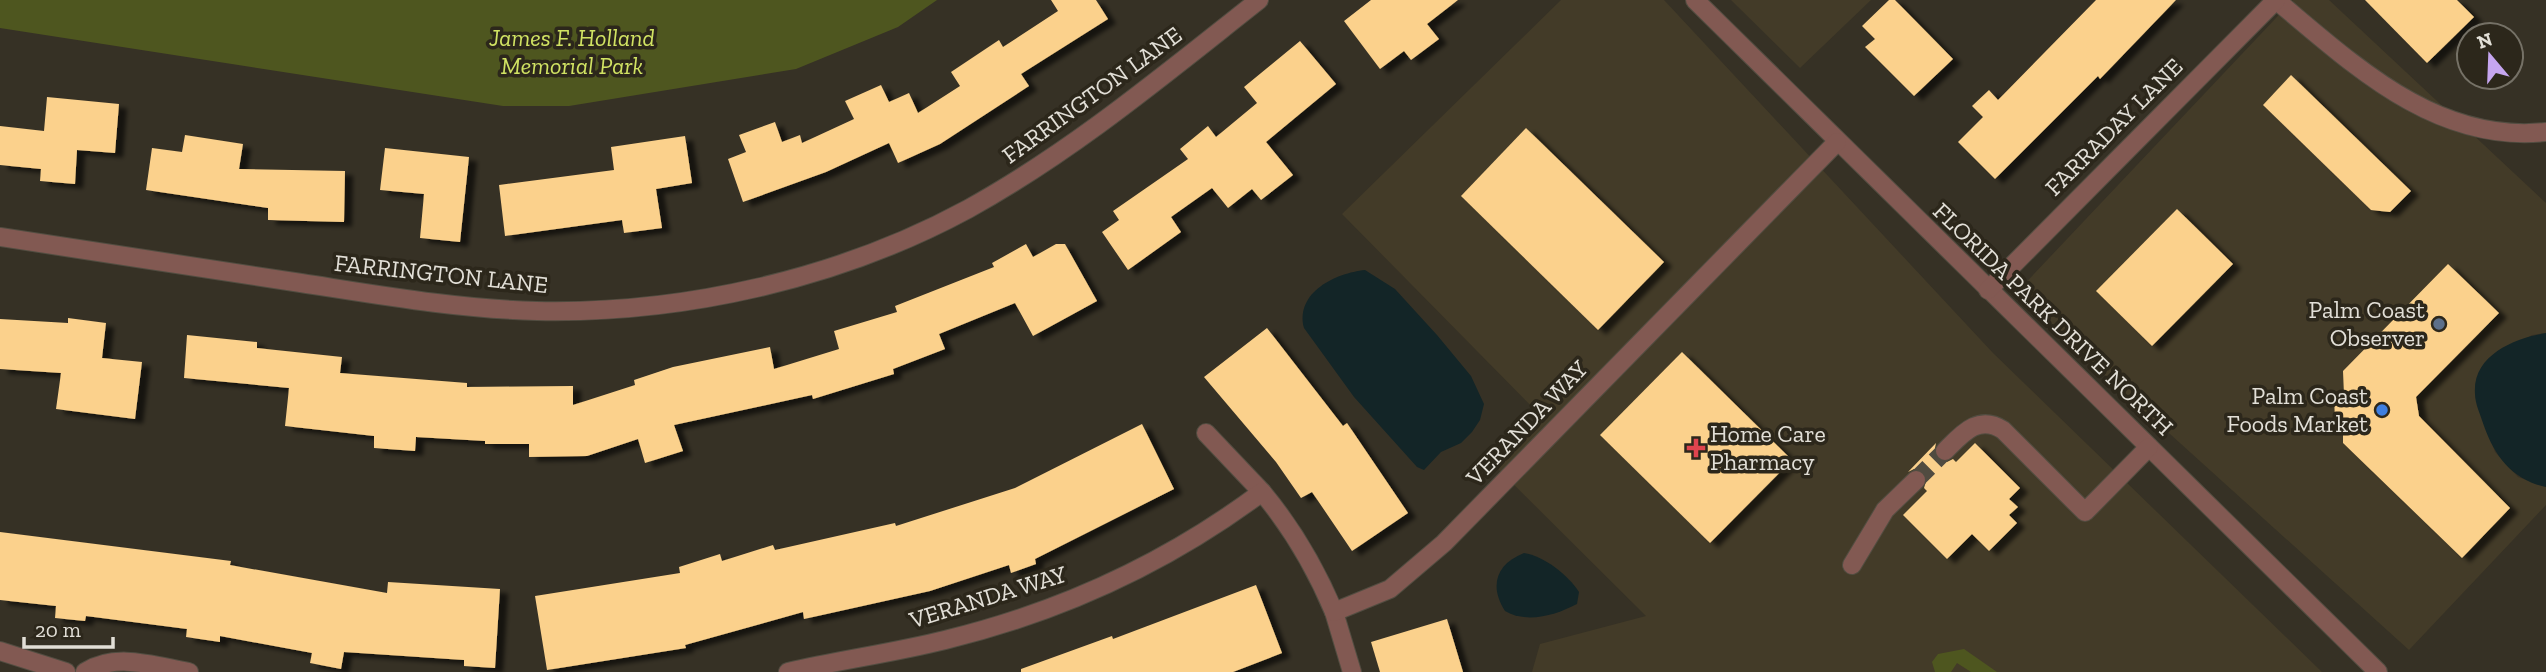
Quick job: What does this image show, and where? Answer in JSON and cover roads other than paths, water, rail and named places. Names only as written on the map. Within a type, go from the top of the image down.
[{"type":"street","name":"FARRINGTON LANE","points":[[0,237],[391,297],[483,308],[535,311],[610,309],[719,295],[835,265],[925,231],[965,211],[1077,142],[1259,0]]},
{"type":"street","name":"FLORIDA PARK DRIVE NORTH","points":[[1695,0],[2378,672]]},
{"type":"street","points":[[2276,0],[2374,79],[2423,109],[2474,128],[2546,132]]},
{"type":"street","name":"FARRADAY LANE","points":[[1988,290],[2276,0]]},
{"type":"street","name":"VERANDA WAY","points":[[1334,612],[1390,589],[1423,564],[1837,142]]},
{"type":"street","points":[[1945,451],[1975,425],[1992,424],[2003,430],[2085,512],[2149,447]]},
{"type":"street","points":[[1206,433],[1287,522],[1315,567],[1334,612],[1352,672]]},
{"type":"street","points":[[1852,565],[1885,510],[1916,480]]},
{"type":"street","name":"VERANDA WAY","points":[[788,672],[945,640],[1073,599],[1142,568],[1182,546],[1262,492]]},
{"type":"street","points":[[0,650],[66,672]]},
{"type":"street","points":[[85,672],[102,663],[121,661],[189,672]]},
{"type":"tunnel","points":[[1916,480],[1945,451]]},
{"type":"place","name":"Palm Coast Observer","points":[[2439,324]]},
{"type":"place","name":"Palm Coast Foods Market","points":[[2382,410]]},
{"type":"place","name":"Home Care Pharmacy","points":[[1696,448]]},
{"type":"park label","name":"James F. Holland Memorial Park","points":[[572,52]]}]
